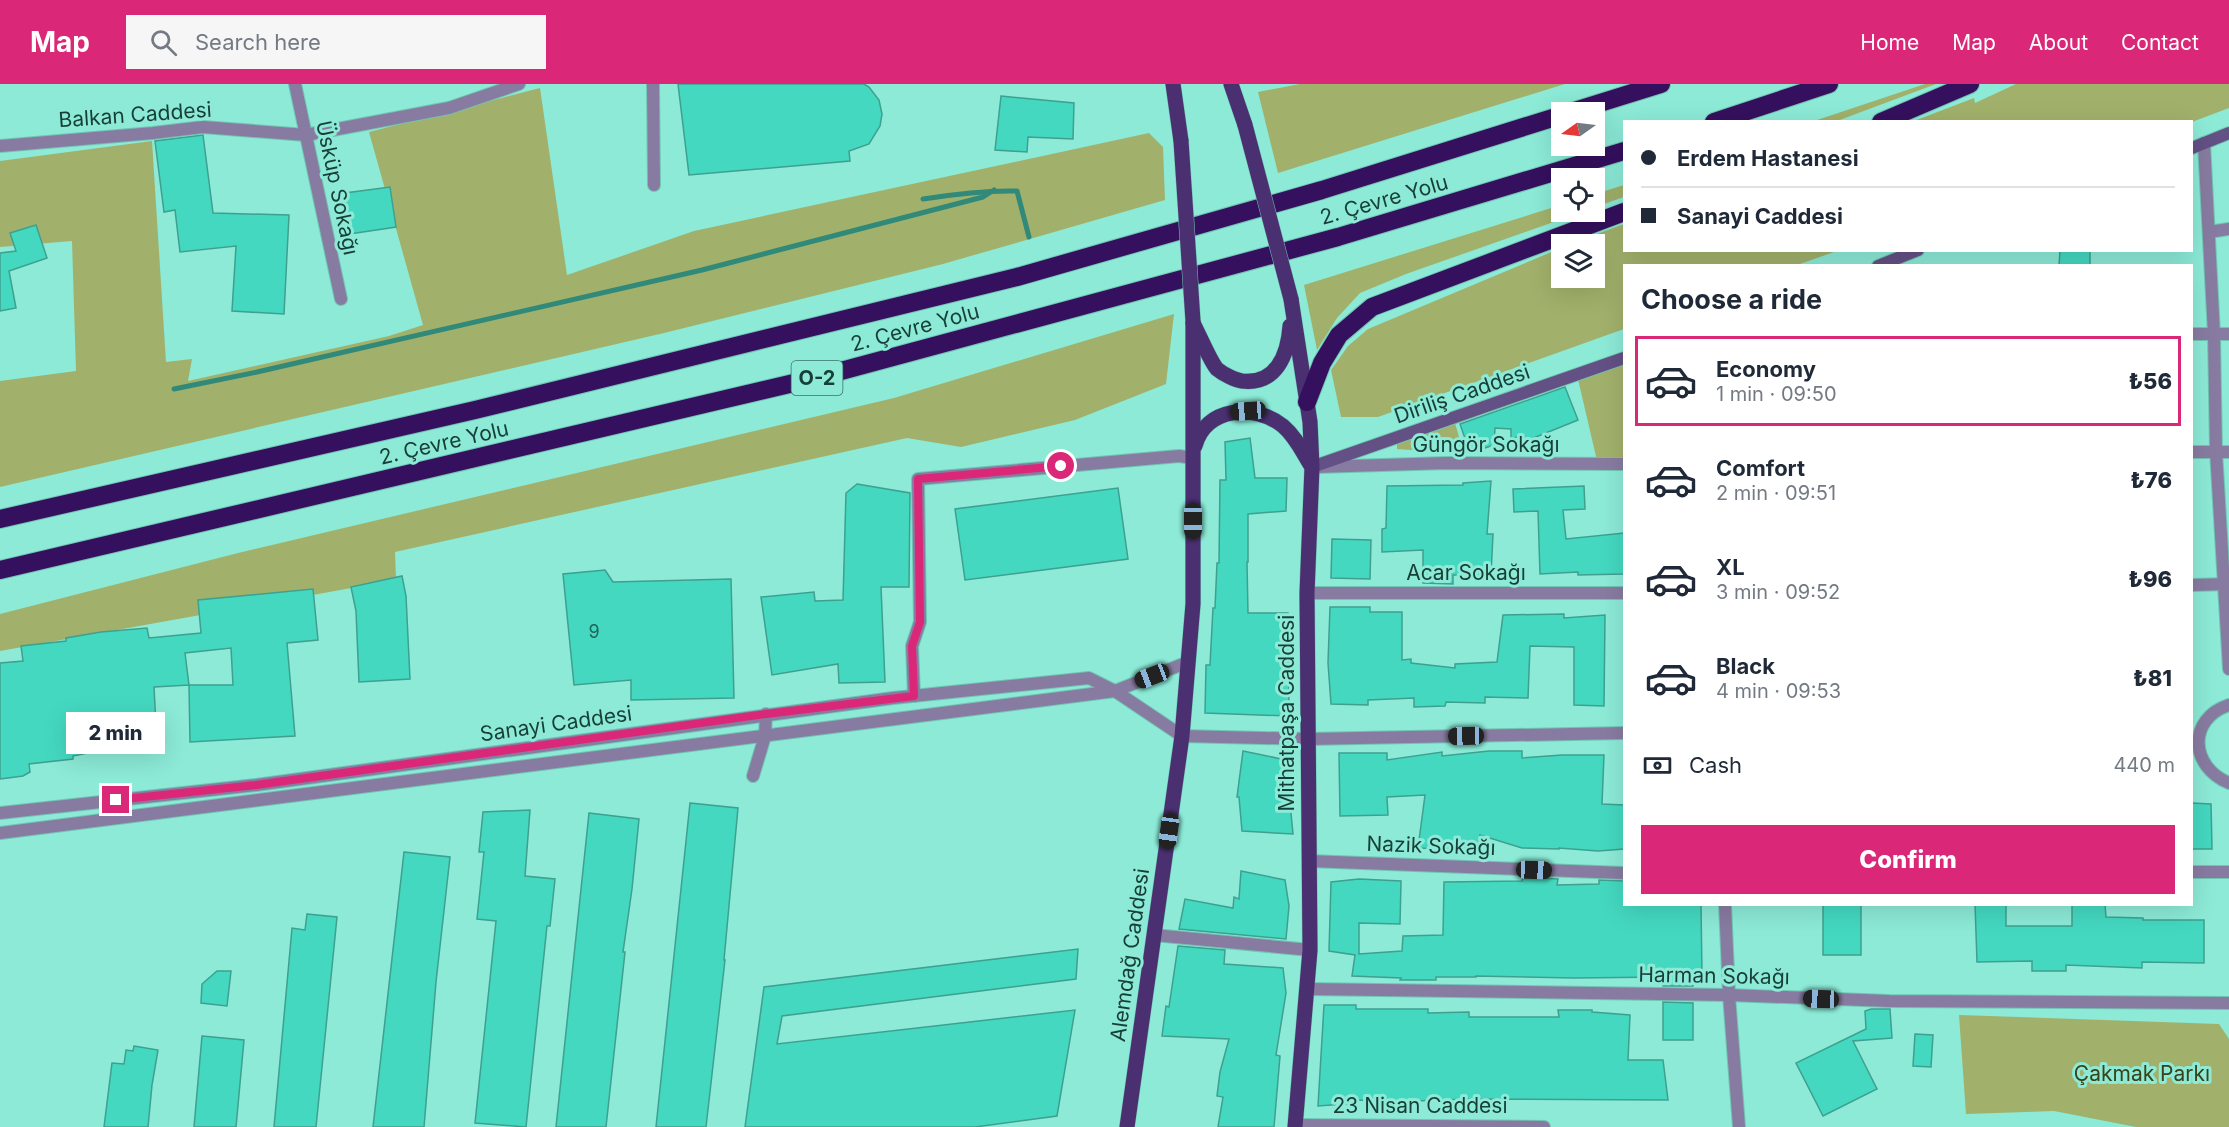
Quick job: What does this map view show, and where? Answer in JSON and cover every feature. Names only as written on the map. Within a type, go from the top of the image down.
[{"type":"highway","points":[[1603,102],[1661,84]]},
{"type":"highway","points":[[1720,120],[1829,84]]},
{"type":"highway","points":[[1886,120],[1970,84]]},
{"type":"highway","name":"2. Çevre Yolu","points":[[0,519],[475,410],[1017,277],[1322,190],[1551,118]]},
{"type":"highway","name":"2. Çevre Yolu","points":[[0,570],[815,378],[1338,237],[1623,151]]},
{"type":"highway","points":[[1307,402],[1322,363],[1339,335],[1372,307],[1623,212]]},
{"type":"main road","name":"Alemdağ Caddesi","points":[[1126,1127],[1182,736],[1193,604],[1193,321],[1181,141],[1173,84]]},
{"type":"main road","points":[[1193,321],[1217,369],[1236,380],[1253,382],[1268,378],[1284,357],[1289,338],[1291,299],[1245,125],[1231,84]]},
{"type":"main road","points":[[2193,148],[2229,134]]},
{"type":"main road","points":[[1883,264],[1913,252]]},
{"type":"main road","name":"Mithatpaşa Caddesi","points":[[1291,299],[1307,402],[1312,467],[1307,593],[1310,951],[1295,1126]]},
{"type":"main road","name":"Diriliş Caddesi","points":[[1312,467],[1623,358]]},
{"type":"main road","points":[[1193,458],[1198,435],[1211,420],[1228,412],[1248,411],[1281,424],[1292,434],[1312,467]]},
{"type":"street","name":"Üsküp Sokağı","points":[[295,84],[341,299]]},
{"type":"street","name":"Balkan Caddesi","points":[[0,146],[153,134],[203,127],[306,135],[449,108],[519,84]]},
{"type":"street","points":[[653,84],[654,185]]},
{"type":"street","points":[[2204,143],[2214,334],[2216,451],[2227,584],[2229,669]]},
{"type":"street","points":[[2209,232],[2229,229]]},
{"type":"street","points":[[2193,334],[2229,334]]},
{"type":"street","points":[[2193,452],[2229,452]]},
{"type":"street","points":[[914,696],[912,646],[920,622],[918,479],[1179,456],[1193,458]]},
{"type":"street","name":"Güngör Sokağı","points":[[1312,467],[1447,463],[1623,464]]},
{"type":"street","points":[[2193,585],[2227,584]]},
{"type":"street","name":"Acar Sokağı","points":[[1307,593],[1623,592]]},
{"type":"street","name":"Sanayi Caddesi","points":[[0,833],[1115,691],[1188,662]]},
{"type":"street","name":"Sanayi Caddesi","points":[[0,813],[256,785],[766,714],[1089,678],[1115,691],[1182,736]]},
{"type":"street","points":[[2229,705],[2211,715],[2203,724],[2195,747],[2208,770],[2217,778],[2229,783]]},
{"type":"street","points":[[753,776],[765,736],[766,714]]},
{"type":"street","points":[[1182,736],[1308,739],[1623,733]]},
{"type":"street","name":"Nazik Sokağı","points":[[1309,861],[1623,873]]},
{"type":"street","points":[[2193,872],[2229,872]]},
{"type":"street","points":[[1725,906],[1739,1127]]},
{"type":"street","points":[[1154,935],[1310,951]]},
{"type":"street","name":"Harman Sokağı","points":[[1306,989],[1889,1001],[2229,1003]]},
{"type":"street","name":"23 Nisan Caddesi","points":[[1295,1126],[1544,1127]]},
{"type":"green space","points":[[1300,84],[1565,84],[1278,173],[1258,92]]},
{"type":"green space","points":[[1925,84],[1936,84],[1840,120],[1817,120]]},
{"type":"green space","points":[[2016,84],[2229,84],[2229,108],[2193,122],[1917,120],[1974,98],[1975,103]]},
{"type":"green space","points":[[540,88],[567,275],[694,231],[1149,133],[1163,147],[1165,200],[943,264],[664,333],[0,487],[0,381],[76,371],[72,241],[0,247],[0,161],[152,141],[166,362],[192,359],[188,381],[389,336],[423,325],[369,132]]},
{"type":"green space","points":[[1623,185],[1623,197],[1605,204],[1605,191]]},
{"type":"green space","points":[[1551,208],[1551,222],[1554,222],[1406,274],[1360,293],[1337,318],[1317,350],[1304,285]]},
{"type":"green space","points":[[1623,224],[1623,252],[1834,252],[1800,264],[1623,264],[1623,329],[1378,417],[1341,417],[1331,370],[1348,346],[1368,329],[1551,252],[1551,288],[1605,288],[1605,234],[1597,234]]},
{"type":"green space","points":[[1174,314],[1166,384],[1075,420],[961,447],[907,438],[395,552],[396,580],[0,651],[0,614],[238,553],[894,398]]},
{"type":"green space","points":[[1623,361],[1623,465],[1598,465],[1577,375]]},
{"type":"green space","points":[[1455,423],[1464,454],[1397,449],[1397,439]]},
{"type":"green space","name":"Çakmak Parkı","points":[[1959,1015],[2219,1024],[2229,1039],[2229,1127],[2136,1127],[2054,1111],[1966,1114]]},
{"type":"building","points":[[678,84],[864,84],[879,100],[882,114],[880,126],[869,144],[849,151],[850,161],[689,175]]},
{"type":"building","points":[[1001,96],[1074,103],[1073,139],[1028,137],[1027,152],[995,150]]},
{"type":"building","points":[[203,135],[213,213],[289,215],[284,314],[232,311],[236,246],[180,252],[175,210],[164,212],[155,141]]},
{"type":"building","points":[[390,187],[396,227],[350,234],[345,193]]},
{"type":"building","points":[[36,225],[47,258],[9,271],[16,308],[0,311],[0,253],[16,251],[10,233]]},
{"type":"building","points":[[2060,252],[2090,252],[2090,264],[2059,264]]},
{"type":"building","points":[[1565,387],[1578,420],[1526,441],[1523,435],[1511,439],[1511,429],[1495,428],[1494,445],[1470,453],[1460,424]]},
{"type":"building","points":[[1250,438],[1255,478],[1287,478],[1286,511],[1248,514],[1247,562],[1248,613],[1288,613],[1289,716],[1205,713],[1206,665],[1210,665],[1213,608],[1215,608],[1217,563],[1219,563],[1220,480],[1226,480],[1225,442]]},
{"type":"building","points":[[1491,481],[1487,534],[1493,534],[1491,575],[1453,575],[1453,584],[1423,583],[1423,550],[1382,552],[1382,529],[1386,528],[1387,486],[1463,485],[1463,483]]},
{"type":"building","points":[[857,484],[910,493],[909,587],[881,587],[885,682],[839,683],[838,664],[772,675],[761,597],[814,592],[815,601],[843,600],[846,493]]},
{"type":"building","points":[[1584,486],[1585,509],[1563,510],[1566,539],[1623,533],[1623,574],[1578,575],[1578,572],[1540,574],[1538,511],[1514,512],[1513,489]]},
{"type":"building","points":[[1118,488],[1128,559],[965,580],[955,509]]},
{"type":"building","points":[[1332,539],[1371,540],[1370,579],[1331,578]]},
{"type":"building","points":[[605,570],[613,582],[731,579],[734,698],[631,700],[631,680],[574,685],[563,574]]},
{"type":"building","points":[[402,576],[406,596],[410,679],[359,682],[356,611],[351,587]]},
{"type":"building","points":[[313,589],[318,640],[287,643],[295,736],[190,742],[189,685],[154,687],[157,744],[112,748],[73,756],[73,759],[29,764],[30,772],[23,776],[0,779],[0,663],[23,661],[21,646],[66,641],[66,638],[101,632],[147,628],[149,638],[201,633],[198,600]],"holes":[[[231,648],[233,685],[189,685],[185,653]]]},
{"type":"building","points":[[1330,607],[1370,607],[1370,612],[1402,612],[1402,660],[1411,659],[1411,663],[1455,668],[1455,664],[1497,662],[1503,615],[1564,614],[1564,618],[1605,615],[1604,706],[1574,705],[1574,647],[1530,646],[1528,698],[1485,697],[1485,703],[1446,702],[1445,706],[1414,707],[1414,698],[1368,700],[1368,705],[1331,704],[1328,663]]},
{"type":"building","points":[[1243,751],[1291,761],[1294,803],[1290,803],[1293,834],[1242,831],[1239,797],[1237,797]]},
{"type":"building","points":[[1489,751],[1522,751],[1522,758],[1604,755],[1602,804],[1623,805],[1623,849],[1598,851],[1522,848],[1480,835],[1480,850],[1418,848],[1425,795],[1387,797],[1388,815],[1340,816],[1339,753],[1387,753],[1387,760],[1442,752],[1442,756]]},
{"type":"building","points":[[690,803],[738,808],[725,960],[706,1127],[656,1127]]},
{"type":"building","points":[[2193,803],[2211,804],[2212,849],[2193,849]]},
{"type":"building","points":[[530,810],[525,876],[555,879],[550,926],[547,926],[526,1127],[475,1123],[496,921],[477,919],[484,852],[479,852],[483,812]]},
{"type":"building","points":[[589,813],[639,819],[632,889],[623,952],[625,952],[606,1127],[556,1127]]},
{"type":"building","points":[[404,852],[450,857],[436,982],[424,1127],[373,1127]]},
{"type":"building","points":[[1241,871],[1285,880],[1289,906],[1286,939],[1179,929],[1185,899],[1233,908],[1234,897],[1239,899]]},
{"type":"building","points":[[1523,877],[1558,879],[1557,885],[1599,884],[1599,880],[1623,881],[1623,906],[1701,906],[1702,976],[1693,977],[1693,986],[1663,986],[1663,977],[1476,976],[1436,977],[1436,980],[1400,980],[1401,978],[1352,976],[1355,955],[1329,951],[1331,882],[1359,879],[1401,881],[1400,924],[1359,923],[1359,954],[1402,951],[1403,936],[1443,935],[1444,882],[1522,881]]},
{"type":"building","points":[[1823,906],[1861,906],[1861,955],[1823,955]]},
{"type":"building","points":[[1975,906],[2006,906],[2006,926],[2072,926],[2072,906],[2105,906],[2106,917],[2143,918],[2143,920],[2204,920],[2204,963],[2142,962],[2142,968],[2066,965],[2066,971],[2032,971],[2032,961],[1977,962]]},
{"type":"building","points":[[307,914],[337,917],[316,1127],[274,1127],[292,928],[305,930]]},
{"type":"building","points":[[1178,946],[1225,950],[1224,964],[1283,968],[1286,993],[1276,1055],[1280,1056],[1274,1127],[1218,1127],[1223,1097],[1217,1096],[1220,1072],[1229,1039],[1162,1036],[1166,1006],[1169,1007]]},
{"type":"building","points":[[1078,949],[1076,979],[782,1016],[777,1044],[1075,1010],[1057,1116],[975,1127],[745,1127],[764,987]]},
{"type":"building","points":[[217,971],[231,971],[227,1006],[201,1003],[202,984]]},
{"type":"building","points":[[1663,1002],[1693,1003],[1693,1040],[1663,1040]]},
{"type":"building","points":[[1324,1005],[1356,1005],[1356,1009],[1428,1009],[1428,1013],[1469,1012],[1469,1017],[1559,1017],[1558,1010],[1592,1010],[1592,1012],[1630,1015],[1628,1060],[1663,1060],[1668,1100],[1470,1099],[1387,1102],[1358,1100],[1358,1103],[1318,1106]]},
{"type":"building","points":[[1890,1009],[1892,1038],[1853,1041],[1877,1089],[1823,1116],[1796,1063],[1866,1029],[1865,1011]]},
{"type":"building","points":[[1915,1034],[1933,1035],[1931,1067],[1913,1066]]},
{"type":"building","points":[[202,1036],[244,1040],[236,1127],[194,1127]]},
{"type":"building","points":[[134,1046],[158,1050],[148,1127],[104,1127],[112,1063],[124,1064],[126,1050],[133,1051]]},
{"type":"waterway","points":[[174,389],[702,270],[983,197],[994,190]]},
{"type":"waterway","points":[[923,199],[993,191],[1017,191],[1029,237]]},
{"type":"route","points":[[116,800],[256,785],[766,714],[914,696],[912,646],[920,622],[918,479],[1061,466]]}]
